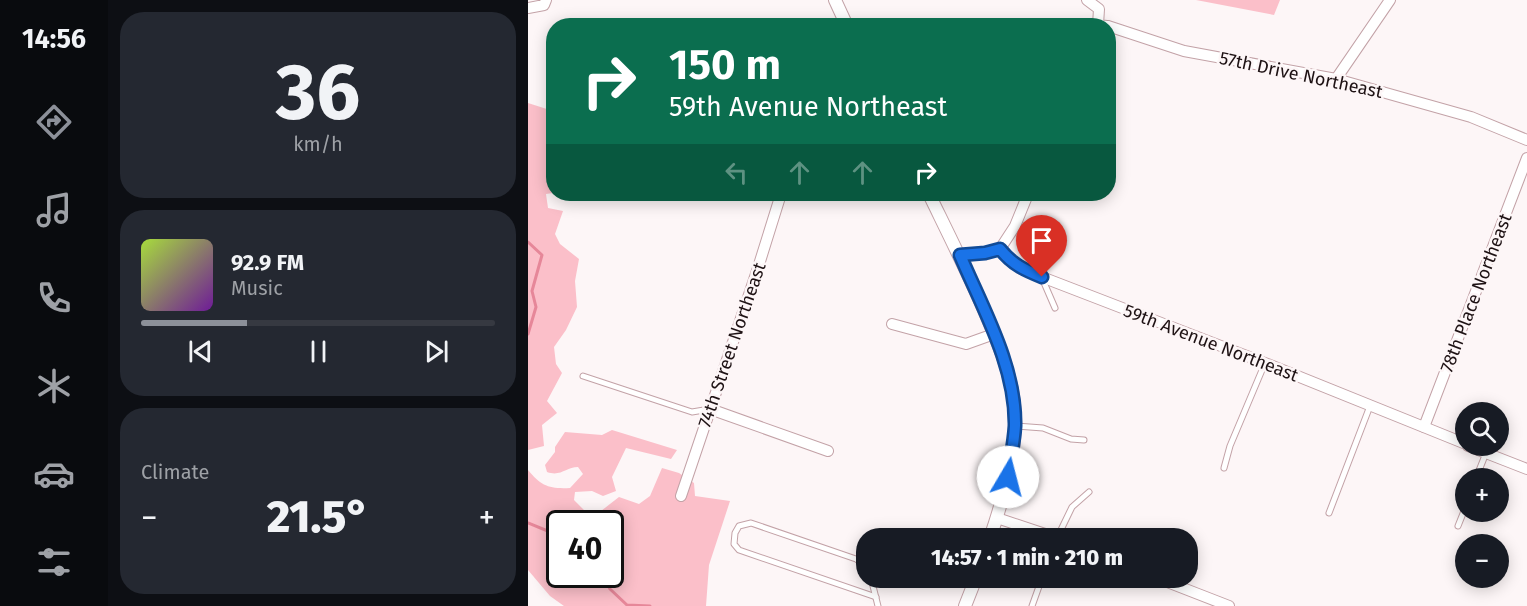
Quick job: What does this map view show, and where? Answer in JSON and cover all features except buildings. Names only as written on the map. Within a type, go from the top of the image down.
[{"type":"street","points":[[835,0],[843,18]]},
{"type":"street","name":"57th Drive Northeast","points":[[1087,0],[1099,9],[1098,18]]},
{"type":"street","points":[[1336,79],[1390,0]]},
{"type":"street","points":[[528,8],[545,3]]},
{"type":"street","name":"57th Drive Northeast","points":[[1116,29],[1184,51],[1336,79],[1471,117],[1527,140]]},
{"type":"street","name":"78th Place Northeast","points":[[1424,427],[1527,159]]},
{"type":"street","name":"74th Street Northeast","points":[[681,496],[779,201]]},
{"type":"street","points":[[933,201],[960,255],[994,334],[1011,383],[1015,426],[1008,477],[994,528]]},
{"type":"street","points":[[960,255],[1000,249],[1016,226],[1025,201]]},
{"type":"street","name":"59th Avenue Northeast","points":[[1000,249],[1021,269],[1455,440]]},
{"type":"street","points":[[892,324],[966,344],[994,334]]},
{"type":"street","points":[[710,409],[828,451]]},
{"type":"street","name":"59th Avenue Northeast","points":[[1493,456],[1527,470]]},
{"type":"street","points":[[997,518],[1027,528]]},
{"type":"street","points":[[965,606],[971,588]]},
{"type":"street","points":[[1182,588],[1229,606]]},
{"type":"lane","points":[[1042,277],[1055,308]]},
{"type":"lane","points":[[1224,468],[1230,446],[1264,363]]},
{"type":"lane","points":[[583,376],[692,412],[710,409]]},
{"type":"lane","points":[[1329,513],[1370,406]]},
{"type":"lane","points":[[1015,426],[1043,428],[1071,439],[1084,440]]},
{"type":"lane","points":[[1062,528],[1072,507],[1089,492]]},
{"type":"lane","points":[[1458,526],[1460,522]]},
{"type":"lane","points":[[856,559],[751,523],[739,526],[734,537],[734,544],[739,550],[876,597]]},
{"type":"lane","points":[[874,588],[878,606]]},
{"type":"lane","points":[[1032,606],[1038,588]]},
{"type":"shaded area","points":[[1196,0],[1280,0],[1274,15]]},
{"type":"shaded area","points":[[528,103],[546,109],[546,201],[548,208],[563,211],[555,234],[560,244],[579,259],[575,281],[577,307],[566,330],[554,347],[556,364],[562,373],[547,401],[557,413],[542,425],[544,446],[528,450]]},
{"type":"shaded area","points":[[612,430],[677,450],[671,459],[626,448],[612,477],[616,491],[603,496],[592,491],[575,492],[574,500],[584,510],[546,510],[546,588],[624,588],[624,510],[602,510],[619,497],[639,504],[650,496],[662,468],[679,473],[694,483],[695,496],[730,501],[709,565],[706,606],[564,606],[550,596],[528,570],[528,470],[537,480],[556,488],[570,488],[583,474],[578,467],[560,473],[547,472],[545,465],[555,452],[555,447],[565,432],[602,435]]},
{"type":"waterway","points":[[528,242],[542,255],[532,291],[536,307],[528,334]]},
{"type":"waterway","points":[[528,523],[546,530]]},
{"type":"waterway","points":[[609,588],[627,605],[650,606]]},
{"type":"route","points":[[1008,477],[1015,426],[1011,383],[994,334],[960,255],[1000,249],[1021,269],[1042,277]]}]
